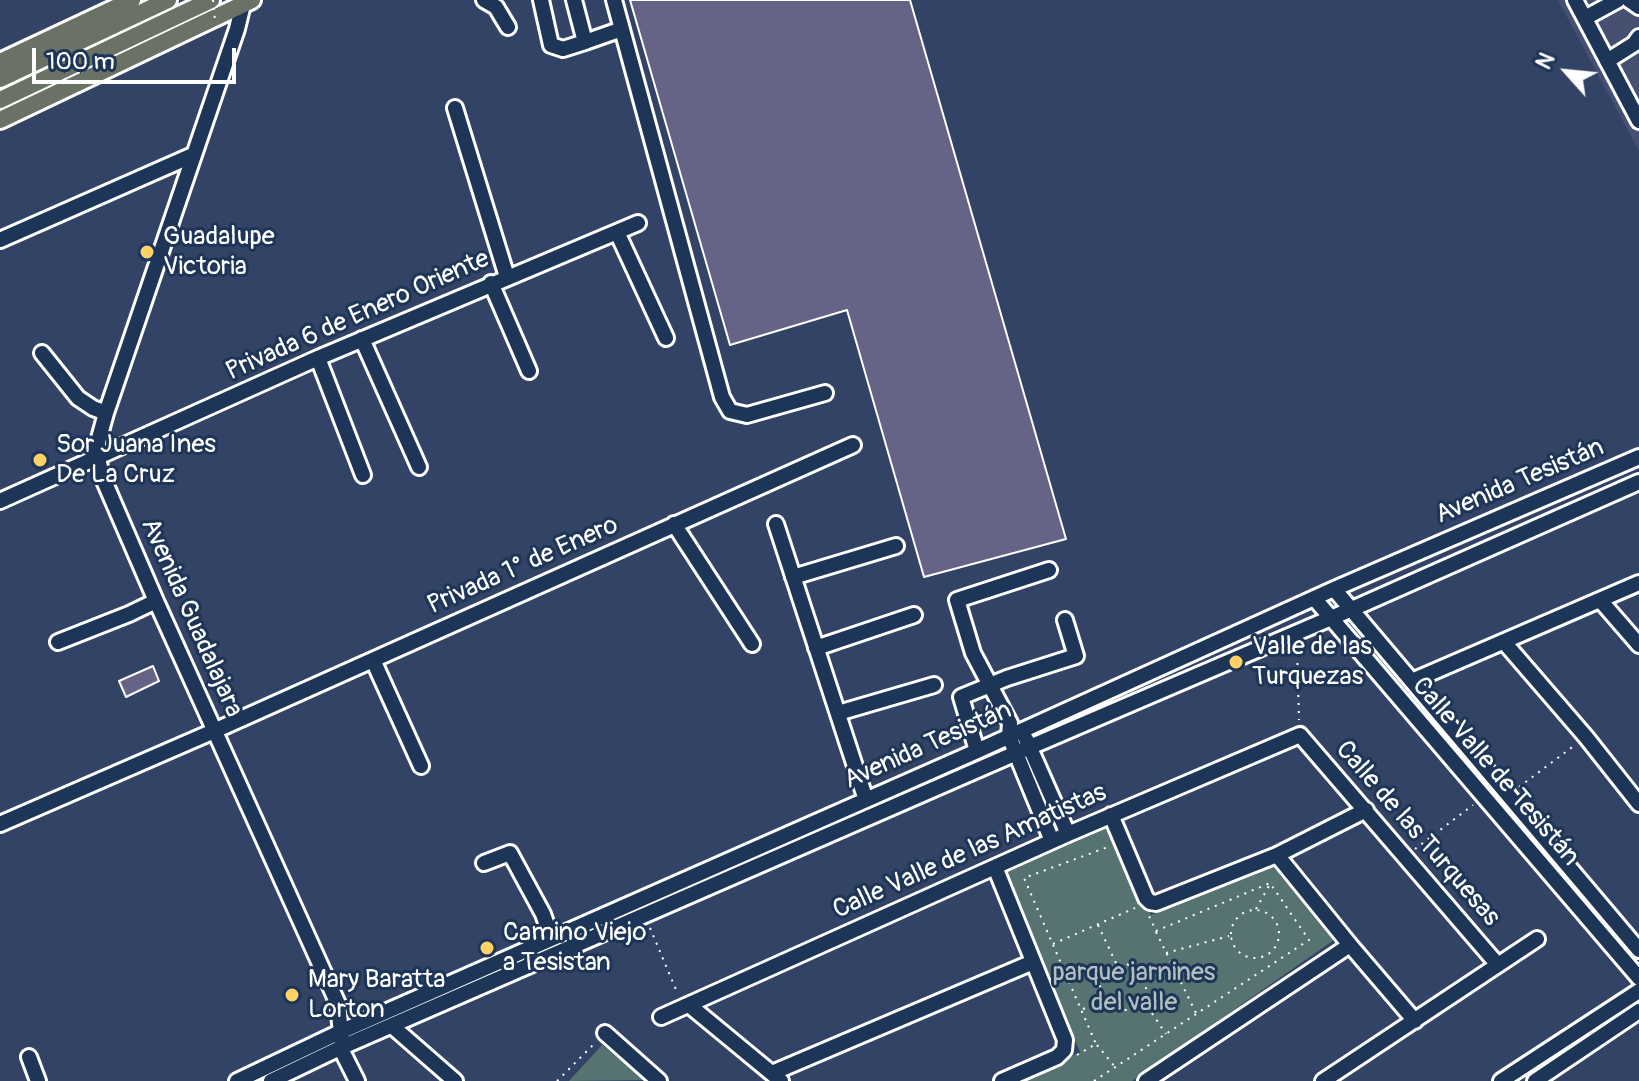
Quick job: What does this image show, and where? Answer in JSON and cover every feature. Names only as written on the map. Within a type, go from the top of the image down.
[{"type":"main road","points":[[0,62],[132,0]]},
{"type":"main road","points":[[0,79],[168,0]]},
{"type":"main road","points":[[0,100],[212,0]]},
{"type":"main road","points":[[0,120],[249,1]]},
{"type":"street","points":[[484,0],[496,7],[508,27]]},
{"type":"street","points":[[541,0],[551,45],[563,49],[622,29]]},
{"type":"street","points":[[574,0],[585,42]]},
{"type":"street","points":[[614,0],[722,397],[730,411],[747,415],[825,393]]},
{"type":"street","points":[[1575,0],[1639,121]]},
{"type":"street","points":[[1585,18],[1618,0]]},
{"type":"street","points":[[1629,0],[1639,7]]},
{"type":"street","name":"Avenida Guadalajara","points":[[249,1],[193,155],[106,413],[98,442],[98,458],[102,476],[156,601],[338,1004],[343,1053],[357,1081]]},
{"type":"street","points":[[1607,61],[1634,44],[1639,37]]},
{"type":"street","points":[[455,108],[507,277]]},
{"type":"street","points":[[0,240],[193,155]]},
{"type":"street","name":"Privada 6 de Enero Oriente","points":[[0,501],[318,358],[638,223]]},
{"type":"street","points":[[617,232],[666,338]]},
{"type":"street","points":[[491,283],[529,371]]},
{"type":"street","points":[[362,339],[419,467]]},
{"type":"street","points":[[42,353],[78,398],[106,413]]},
{"type":"street","points":[[318,358],[363,475]]},
{"type":"street","name":"Privada 1° de Enero","points":[[1,822],[214,731],[853,445]]},
{"type":"street","name":"Avenida Tesistán","points":[[237,1081],[341,1039],[551,937],[977,751],[1014,730],[1639,457]]},
{"type":"street","name":"Avenida Tesistán","points":[[271,1081],[341,1039],[392,1026],[1639,482]]},
{"type":"street","points":[[674,524],[752,644]]},
{"type":"street","points":[[776,524],[866,800]]},
{"type":"street","points":[[793,577],[896,546]]},
{"type":"street","points":[[1049,570],[957,600],[973,653],[1068,834]]},
{"type":"street","points":[[1412,681],[1639,583]]},
{"type":"street","name":"Calle Valle de Tesistán","points":[[1334,589],[1639,950]]},
{"type":"street","name":"Calle Valle de Tesistán","points":[[1314,598],[1639,978]]},
{"type":"street","points":[[1600,600],[1639,645]]},
{"type":"street","points":[[58,642],[156,601]]},
{"type":"street","points":[[816,648],[914,615]]},
{"type":"street","points":[[977,751],[961,697],[1076,656],[1065,620]]},
{"type":"street","points":[[1504,642],[1639,804]]},
{"type":"street","points":[[373,660],[421,766]]},
{"type":"street","points":[[838,713],[934,685]]},
{"type":"street","name":"Calle de las Turquesas","points":[[1300,735],[1498,965]]},
{"type":"street","name":"Calle Valle de las Amatistas","points":[[661,1017],[1052,841],[1300,735]]},
{"type":"street","points":[[1023,750],[1052,841]]},
{"type":"street","points":[[1111,815],[1146,898],[1156,903],[1277,855],[1366,810]]},
{"type":"street","points":[[484,863],[510,853],[543,914],[551,937]]},
{"type":"street","points":[[1277,855],[1415,1021]]},
{"type":"street","points":[[995,867],[1065,1040],[1064,1050],[1057,1057],[1002,1081]]},
{"type":"street","points":[[1323,1081],[1537,939]]},
{"type":"street","points":[[1146,1081],[1350,945]]},
{"type":"street","points":[[689,1005],[777,1077],[1033,962]]},
{"type":"street","points":[[1501,1081],[1639,991]]},
{"type":"street","points":[[1535,1081],[1639,1011]]},
{"type":"street","points":[[392,1026],[455,1081]]},
{"type":"street","points":[[605,1033],[657,1080]]},
{"type":"street","points":[[29,1057],[38,1081]]},
{"type":"path","points":[[212,0],[215,20]]},
{"type":"path","points":[[1296,633],[1300,735]]},
{"type":"path","points":[[1509,795],[1586,737]]},
{"type":"path","points":[[1405,856],[1484,797]]},
{"type":"path","points":[[1115,845],[1024,878],[1096,1044],[1115,1067]]},
{"type":"path","points":[[1256,909],[1270,883]]},
{"type":"path","points":[[1156,931],[1270,883]]},
{"type":"path","points":[[1094,1081],[1309,940],[1270,883]]},
{"type":"path","points":[[1053,944],[1143,904]]},
{"type":"path","points":[[1256,909],[1271,915],[1276,921],[1279,937],[1273,952],[1250,958],[1236,950],[1230,936],[1235,920],[1248,910],[1256,909]]},
{"type":"path","points":[[1149,918],[1196,1014]]},
{"type":"path","points":[[646,920],[678,993],[689,1005]]},
{"type":"path","points":[[1097,924],[1117,965]]},
{"type":"path","points":[[1166,953],[1230,936]]},
{"type":"path","points":[[1117,965],[1132,966],[1143,976],[1143,999],[1131,1009],[1115,1009],[1100,994],[1104,973],[1117,965]]},
{"type":"path","points":[[1143,976],[1173,966]]},
{"type":"path","points":[[1143,999],[1166,1034]]},
{"type":"path","points":[[1081,1010],[1104,1000]]},
{"type":"path","points":[[557,1081],[605,1033]]},
{"type":"path","points":[[1072,1059],[1096,1044]]},
{"type":"shaded area","points":[[1558,0],[1639,0],[1639,151]]},
{"type":"green space","name":"parque jarnines del valle","points":[[1109,821],[1151,915],[1274,863],[1334,940],[1132,1081],[1021,1081],[1080,1052],[1004,872]]},
{"type":"green space","points":[[602,1045],[645,1080],[569,1081]]},
{"type":"building","points":[[630,0],[910,0],[1066,539],[924,577],[847,310],[730,345]]},
{"type":"building","points":[[153,666],[159,681],[126,697],[119,681]]},
{"type":"place","name":"Guadalupe Victoria","points":[[147,252]]},
{"type":"place","name":"Sor Juana Ines De La Cruz","points":[[40,460]]},
{"type":"place","name":"Valle de las Turquezas","points":[[1236,662]]},
{"type":"place","name":"Camino Viejo a Tesistan","points":[[487,948]]},
{"type":"place","name":"Mary Baratta Lorton","points":[[292,995]]}]
